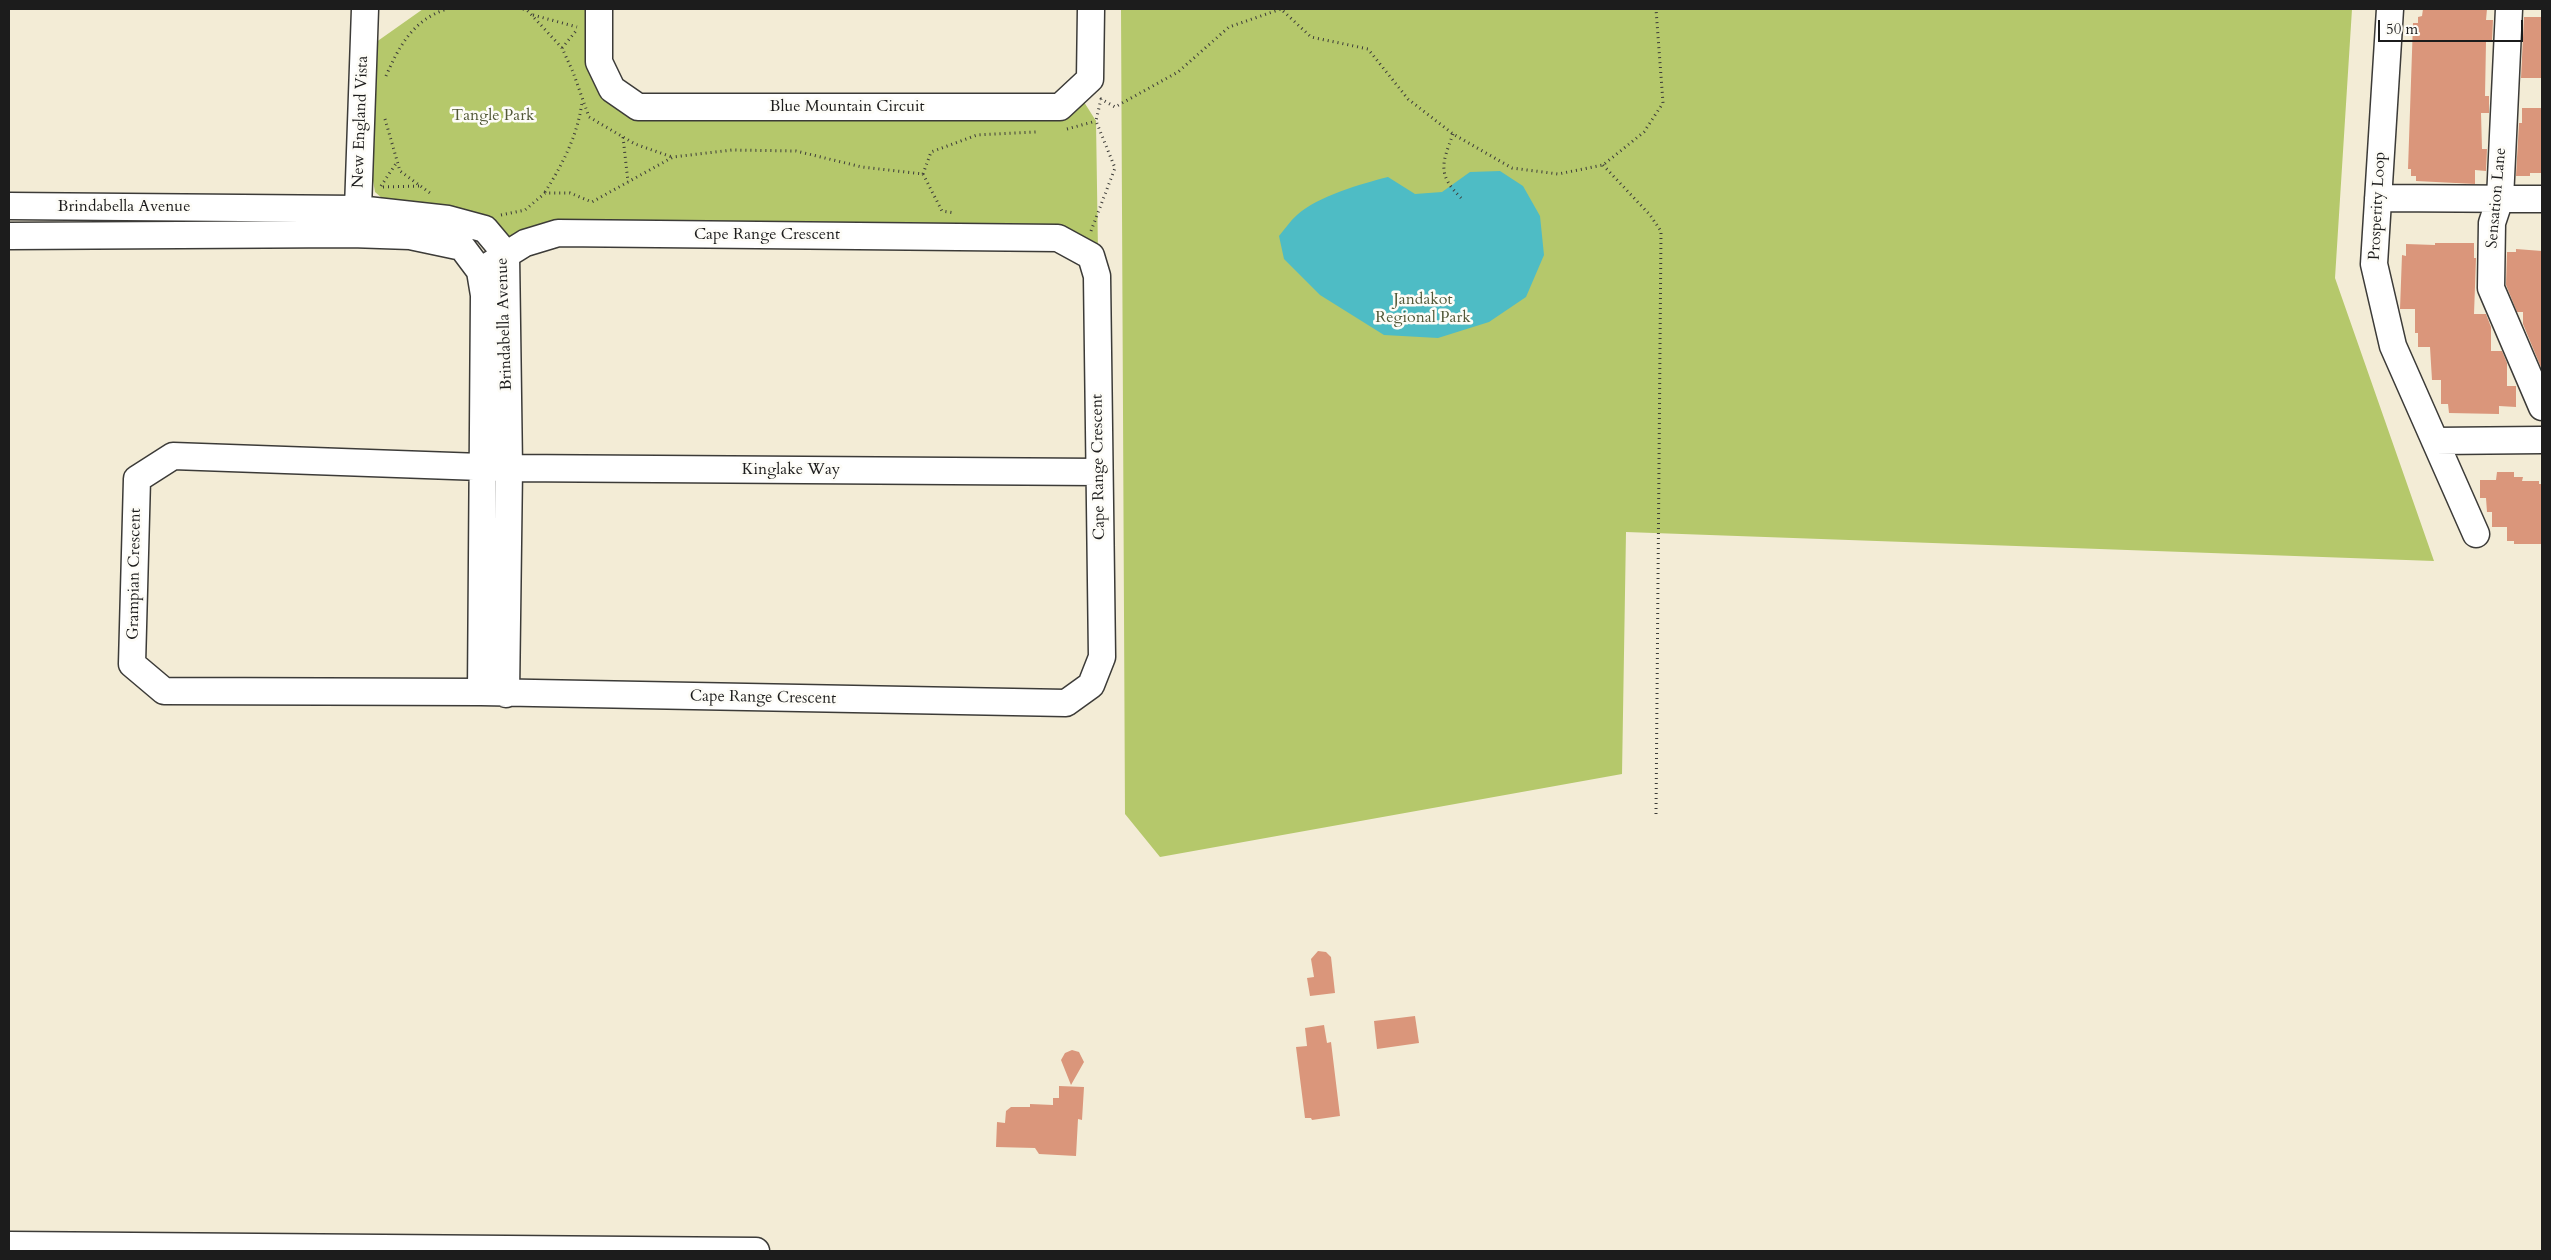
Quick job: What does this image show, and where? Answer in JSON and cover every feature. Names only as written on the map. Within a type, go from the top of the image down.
[{"type":"street","name":"New England Vista","points":[[351,234],[358,208],[365,9]]},
{"type":"street","name":"Blue Mountain Circuit","points":[[599,9],[599,62],[612,89],[638,107],[1060,107],[1090,80],[1091,9]]},
{"type":"street","name":"Prosperity Loop","points":[[2390,9],[2374,264],[2393,346],[2476,534]]},
{"type":"street","name":"Sensation Lane","points":[[2510,9],[2500,198],[2492,223],[2491,288],[2542,407]]},
{"type":"street","points":[[2378,198],[2542,199]]},
{"type":"street","name":"Brindabella Avenue","points":[[9,206],[358,208],[448,219],[485,229],[506,254],[509,468],[494,693]]},
{"type":"street","name":"Cape Range Crescent","points":[[480,271],[525,243],[558,233],[1058,238],[1091,256],[1097,276],[1102,657],[1091,685],[1066,704],[494,693]]},
{"type":"street","name":"Brindabella Avenue","points":[[9,236],[351,234],[410,236],[462,246],[480,271],[484,295],[482,465],[494,693]]},
{"type":"street","points":[[2435,441],[2542,440]]},
{"type":"street","name":"Grampian Crescent","points":[[482,465],[173,456],[137,479],[132,664],[164,691],[494,693]]},
{"type":"street","name":"Kinglake Way","points":[[482,465],[509,468],[1099,472]]},
{"type":"street","points":[[9,1244],[756,1251]]},
{"type":"path","points":[[385,84],[386,76],[408,34],[424,20],[446,9]]},
{"type":"path","points":[[1084,230],[1091,233],[1115,168],[1096,121],[1101,98],[1116,107],[1178,72],[1229,27],[1281,9],[1311,37],[1368,49],[1408,99],[1453,134],[1512,168],[1558,174],[1603,165],[1644,132],[1663,103],[1656,9]]},
{"type":"path","points":[[532,15],[580,27]]},
{"type":"path","points":[[492,216],[525,210],[545,193],[560,169],[579,124],[582,100]]},
{"type":"path","points":[[382,110],[400,171],[434,196]]},
{"type":"path","points":[[1064,130],[1096,121]]},
{"type":"path","points":[[960,214],[942,211],[923,174],[931,152],[977,135],[1045,131]]},
{"type":"path","points":[[1453,134],[1446,154],[1444,172],[1447,184],[1461,198]]},
{"type":"path","points":[[623,136],[628,182]]},
{"type":"path","points":[[545,193],[570,193],[592,202],[673,157],[732,150],[796,151],[862,167],[923,174]]},
{"type":"path","points":[[397,162],[379,189],[420,186]]},
{"type":"path","points":[[1603,165],[1650,215],[1661,231],[1656,815]]},
{"type":"green space","name":"Tangle Park","points":[[423,9],[591,9],[593,78],[600,95],[623,111],[1084,102],[1096,121],[1098,252],[1060,233],[508,247],[390,205],[375,192],[371,169],[372,45]]},
{"type":"green space","name":"Jandakot Regional Park","points":[[1121,9],[2352,9],[2335,278],[2434,561],[1626,532],[1622,774],[1160,857],[1125,814]]},
{"type":"water","points":[[1500,171],[1523,186],[1540,216],[1544,255],[1526,297],[1489,322],[1438,338],[1384,335],[1320,295],[1284,259],[1279,236],[1297,215],[1328,196],[1388,177],[1415,194],[1442,192],[1470,172]]},
{"type":"building","points":[[2423,9],[2487,9],[2486,20],[2493,20],[2492,42],[2486,42],[2485,96],[2489,96],[2489,113],[2481,113],[2482,149],[2487,149],[2486,171],[2475,170],[2475,184],[2416,181],[2416,176],[2411,176],[2411,169],[2408,169],[2413,23],[2418,23],[2418,17],[2422,16]]},
{"type":"building","points":[[2524,17],[2542,17],[2542,78],[2521,78]]},
{"type":"building","points":[[2522,108],[2542,108],[2542,173],[2530,173],[2530,176],[2516,176],[2519,123],[2522,123]]},
{"type":"building","points":[[2435,243],[2474,243],[2474,258],[2476,258],[2474,314],[2486,314],[2491,327],[2491,351],[2502,351],[2507,363],[2507,386],[2516,386],[2516,407],[2499,406],[2499,414],[2449,413],[2448,404],[2441,404],[2441,380],[2432,380],[2430,347],[2418,347],[2418,333],[2415,333],[2415,309],[2400,309],[2402,255],[2406,256],[2406,244],[2435,245]]},
{"type":"building","points":[[2516,249],[2542,251],[2542,370],[2523,324],[2523,312],[2517,312],[2506,285],[2507,252],[2516,252]]},
{"type":"building","points":[[2497,472],[2514,472],[2514,477],[2523,477],[2522,481],[2539,481],[2539,484],[2542,484],[2542,544],[2514,544],[2514,541],[2507,541],[2507,527],[2492,527],[2492,512],[2487,512],[2486,498],[2480,498],[2480,480],[2496,480]]},
{"type":"building","points":[[1318,951],[1326,952],[1331,957],[1335,993],[1310,996],[1307,978],[1314,977],[1311,959]]},
{"type":"building","points":[[1415,1016],[1419,1043],[1377,1049],[1374,1021]]},
{"type":"building","points":[[1324,1025],[1327,1043],[1331,1042],[1340,1116],[1312,1120],[1311,1118],[1305,1118],[1296,1047],[1307,1046],[1305,1028]]},
{"type":"building","points":[[1072,1050],[1079,1052],[1084,1062],[1071,1085],[1061,1060],[1065,1053]]},
{"type":"building","points":[[1059,1086],[1084,1087],[1082,1120],[1078,1119],[1076,1156],[1039,1154],[1035,1148],[996,1147],[997,1122],[1005,1123],[1006,1111],[1011,1107],[1030,1107],[1030,1104],[1053,1105],[1053,1098],[1059,1098]]}]
